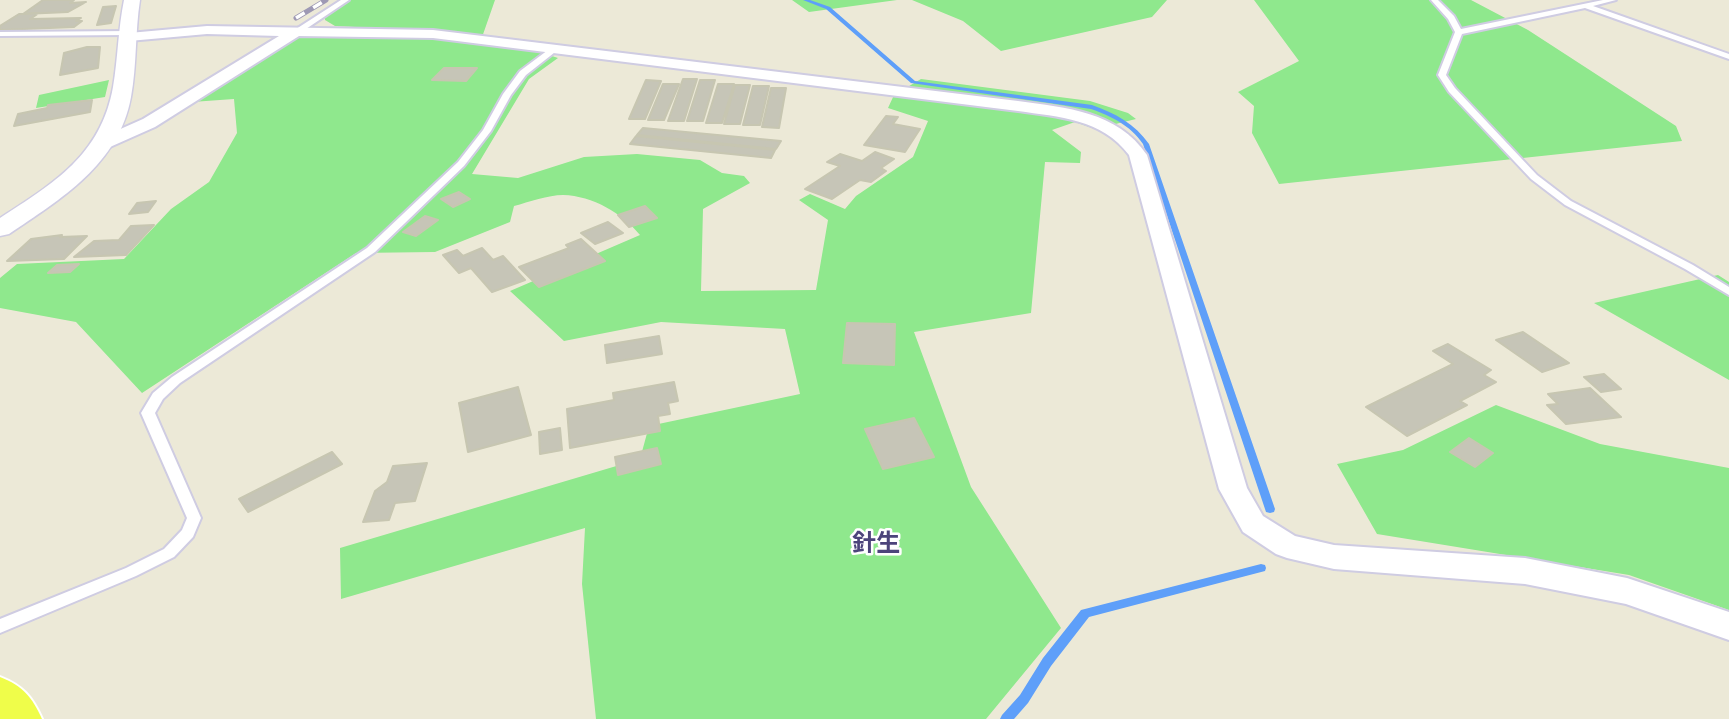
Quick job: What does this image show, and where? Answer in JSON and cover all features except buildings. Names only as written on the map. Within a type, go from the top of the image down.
[{"type":"main road","points":[[0,702],[14,719]]},
{"type":"street","points":[[0,229],[57,190],[78,172],[104,143],[117,113],[132,0]]},
{"type":"street","points":[[129,35],[197,31],[410,33],[1030,108],[1091,119],[1129,140],[1138,155],[1233,489],[1253,524],[1287,546],[1334,557],[1525,570],[1627,591],[1729,626]]},
{"type":"street","points":[[104,143],[149,122],[297,31]]},
{"type":"lane","points":[[297,31],[346,0]]},
{"type":"lane","points":[[1434,0],[1451,18],[1459,32]]},
{"type":"lane","points":[[1459,32],[1613,0]]},
{"type":"lane","points":[[1585,6],[1729,57]]},
{"type":"lane","points":[[1459,32],[1442,75],[1452,90],[1534,177],[1568,203],[1689,267],[1729,292]]},
{"type":"lane","points":[[0,34],[129,35]]},
{"type":"lane","points":[[0,626],[131,572],[169,553],[188,533],[194,518],[148,413],[158,396],[176,380],[371,250],[461,164],[487,131],[507,94],[523,73],[555,49]]},
{"type":"green space","points":[[350,0],[495,0],[480,43],[540,52],[558,58],[529,79],[472,174],[518,178],[584,157],[637,154],[700,160],[722,173],[744,176],[750,183],[703,209],[701,291],[816,290],[828,220],[799,200],[810,194],[845,209],[856,196],[913,157],[928,121],[888,108],[894,95],[921,79],[1090,101],[1128,113],[1136,119],[1095,129],[1075,122],[1052,130],[1081,152],[1080,163],[1045,162],[1031,313],[914,332],[971,487],[1061,628],[986,719],[596,719],[582,584],[585,528],[341,599],[340,548],[640,459],[649,426],[800,394],[785,329],[661,322],[564,341],[510,291],[640,235],[616,213],[596,202],[574,196],[545,197],[514,206],[510,222],[435,252],[356,253],[142,393],[76,322],[0,308],[0,278],[17,264],[124,259],[171,209],[209,182],[237,133],[234,99],[192,102],[289,40],[314,34],[371,34],[376,28],[335,26],[325,20],[325,16]]},
{"type":"green space","points":[[792,0],[897,0],[809,12]]},
{"type":"green space","points":[[912,0],[1167,0],[1152,17],[1001,51],[963,21]]},
{"type":"green space","points":[[1254,0],[1471,0],[1528,30],[1676,126],[1682,141],[1279,184],[1252,133],[1254,106],[1238,92],[1299,61]]},
{"type":"green space","points":[[109,80],[105,97],[36,108],[39,95]]},
{"type":"green space","points":[[1718,275],[1729,282],[1729,380],[1594,303]]},
{"type":"green space","points":[[1496,405],[1600,444],[1729,468],[1729,610],[1629,575],[1377,534],[1337,464],[1403,450]]},
{"type":"waterway","points":[[805,0],[828,8],[913,82],[1092,107],[1116,117],[1136,131],[1146,144],[1270,509]]},
{"type":"waterway","points":[[1006,719],[1024,699],[1047,662],[1085,613],[1261,568]]},
{"type":"railway","points":[[296,18],[326,0]]},
{"type":"district","name":"針生","points":[[876,545]]}]
